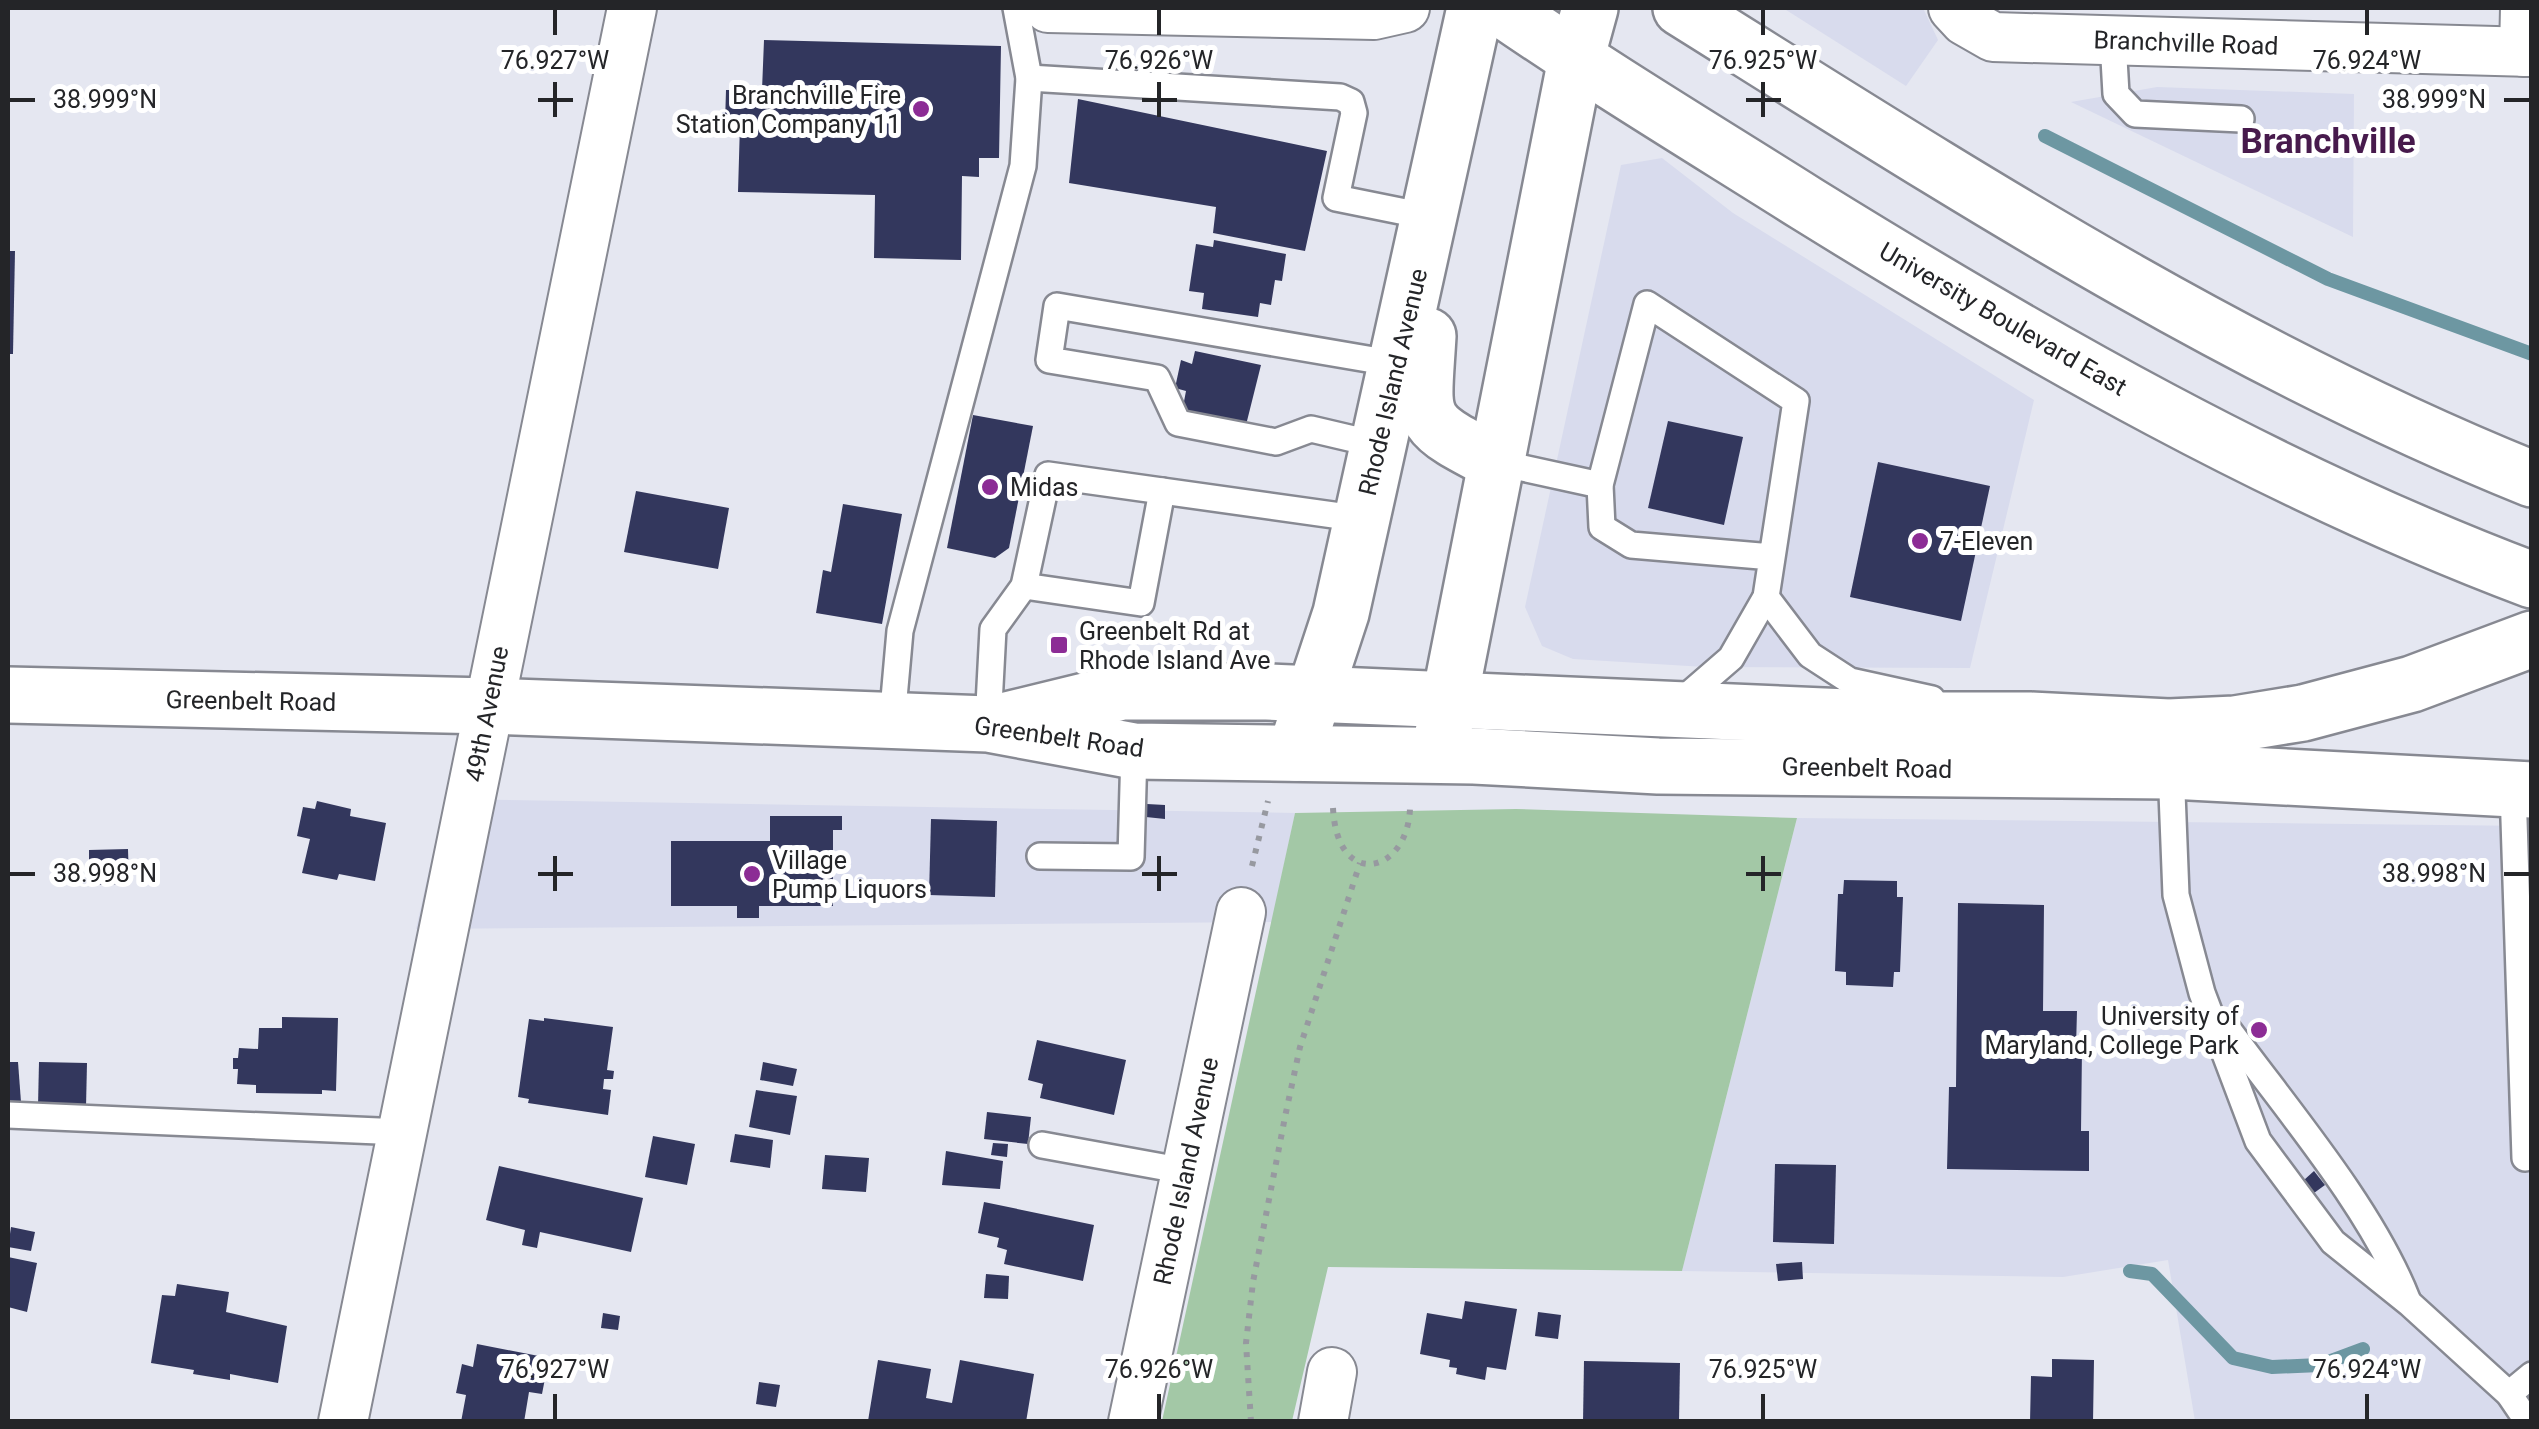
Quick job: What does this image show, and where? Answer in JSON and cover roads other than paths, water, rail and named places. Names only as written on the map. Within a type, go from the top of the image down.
[{"type":"main road","name":"Rhode Island Avenue","points":[[1294,753],[1341,613],[1475,8]]},
{"type":"main road","name":"University Boulevard East","points":[[1501,8],[1576,60],[1931,281],[2099,376],[2258,460],[2456,552],[2532,580]]},
{"type":"main road","points":[[1456,756],[1448,700],[1576,60],[1590,8]]},
{"type":"main road","points":[[1681,8],[1920,158],[2153,297],[2321,383],[2532,479]]},
{"type":"main road","points":[[1433,205],[1424,406],[1431,423],[1444,436],[1495,462]]},
{"type":"main road","points":[[2170,749],[2236,724],[2303,714],[2412,684],[2532,639]]},
{"type":"main road","points":[[988,724],[1122,692],[1316,695],[1916,720],[2030,720],[2170,749],[2522,790]]},
{"type":"main road","name":"Greenbelt Road","points":[[8,694],[988,724],[1134,750],[1456,756],[1658,766],[2170,749]]},
{"type":"street","name":"49th Avenue","points":[[343,1422],[632,8]]},
{"type":"street","points":[[1048,8],[1374,14],[1405,8]]},
{"type":"street","name":"Branchville Road","points":[[1959,14],[1992,37],[2114,41],[2527,37]]},
{"type":"street","name":"Rhode Island Avenue","points":[[1133,1422],[1241,912]]},
{"type":"street","points":[[1322,1422],[1332,1372]]},
{"type":"lane","points":[[892,721],[900,630],[1023,166],[1030,78],[1016,8]]},
{"type":"lane","points":[[2114,41],[2116,94],[2134,114],[2241,119]]},
{"type":"lane","points":[[1030,78],[1340,97],[1351,102],[1354,113],[1336,198],[1433,205]]},
{"type":"lane","points":[[1669,712],[1730,658],[1766,596],[1796,402],[1647,304],[1600,485],[1602,527],[1631,545],[1772,557]]},
{"type":"lane","points":[[1379,445],[1312,428],[1276,442],[1178,423],[1157,378],[1049,360],[1057,306],[1397,364]]},
{"type":"lane","points":[[1495,462],[1600,485]]},
{"type":"lane","points":[[988,724],[993,629],[1024,586],[1048,475],[1362,519]]},
{"type":"lane","points":[[1024,586],[1141,603],[1162,491]]},
{"type":"lane","points":[[1766,596],[1810,655],[1850,681],[2030,720]]},
{"type":"lane","points":[[2170,749],[2176,895],[2202,993],[2258,1141],[2332,1242],[2409,1303],[2509,1394],[2528,1422]]},
{"type":"lane","points":[[1040,856],[1132,856],[1134,750]]},
{"type":"lane","points":[[2522,790],[2525,1158]]},
{"type":"lane","points":[[2202,993],[2392,1261],[2409,1303]]},
{"type":"lane","points":[[8,1115],[402,1132]]},
{"type":"lane","points":[[1042,1145],[1185,1171]]},
{"type":"lane","points":[[2509,1394],[2532,1375]]},
{"type":"waterway","points":[[2045,136],[2328,279],[2532,354]]},
{"type":"waterway","points":[[2130,1271],[2152,1274],[2233,1358],[2272,1367],[2320,1365],[2363,1349]]},
{"type":"place","name":"Branchville Fire Station Company 11","points":[[921,109]]},
{"type":"place","name":"Midas","points":[[990,487]]},
{"type":"place","name":"7-Eleven","points":[[1920,541]]},
{"type":"place","name":"Greenbelt Rd at Rhode Island Ave","points":[[1059,645]]},
{"type":"place","name":"Village Pump Liquors","points":[[752,874]]},
{"type":"place","name":"University of Maryland, College Park","points":[[2259,1030]]},
{"type":"district","name":"Branchville","points":[[2328,141]]}]
